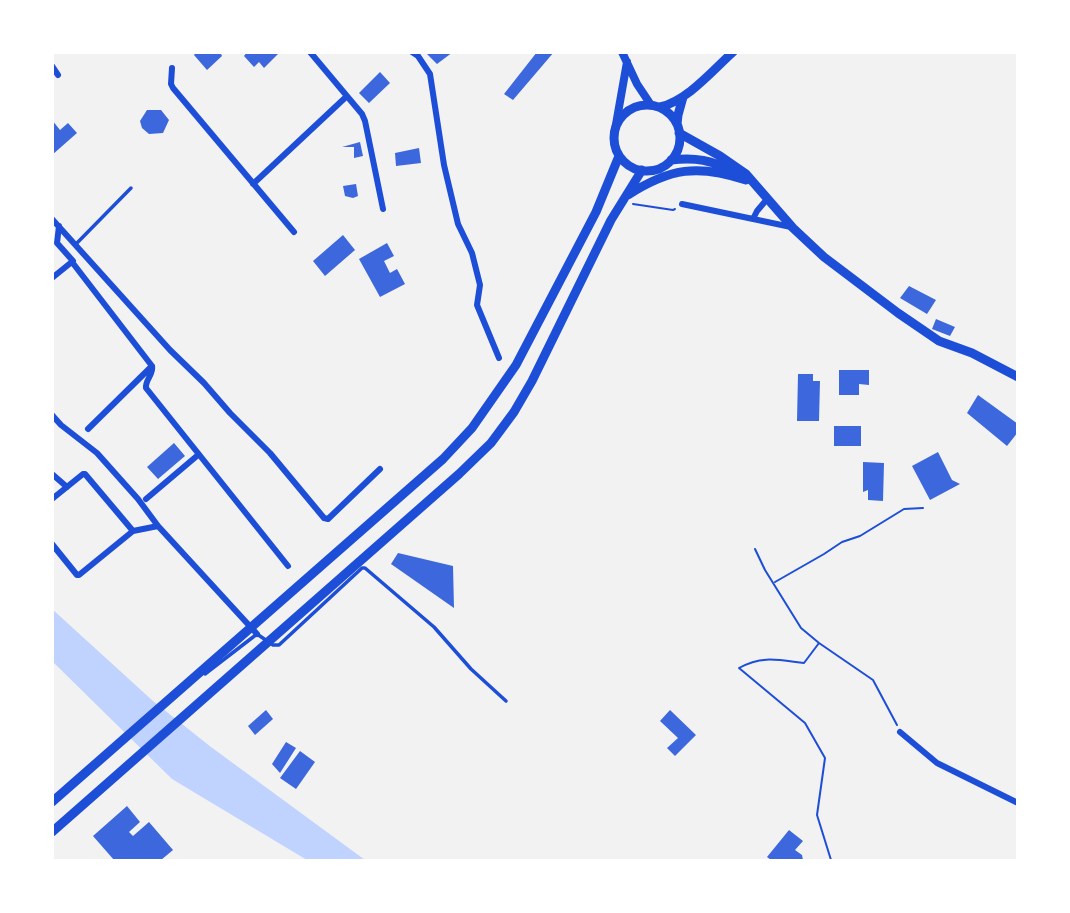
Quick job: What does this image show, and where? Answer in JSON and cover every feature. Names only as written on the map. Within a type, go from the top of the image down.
[{"type":"main road","points":[[683,97],[678,147],[671,160],[661,168],[648,171],[627,164],[615,144],[617,124],[626,112],[642,105],[668,106],[683,97],[733,52]]},
{"type":"main road","points":[[655,106],[670,114],[678,129],[737,167],[756,184],[793,228],[824,257],[873,295],[939,341],[972,353],[1017,377]]},
{"type":"main road","points":[[52,802],[443,459],[472,428],[516,365],[596,212],[620,156]]},
{"type":"main road","points":[[671,160],[710,160],[746,180],[764,195]]},
{"type":"main road","points":[[52,832],[491,443],[532,381],[623,198],[642,170]]},
{"type":"main road","points":[[623,198],[662,176],[682,171],[703,170],[746,180]]},
{"type":"street","points":[[310,52],[362,114],[368,126],[383,209]]},
{"type":"street","points":[[412,52],[418,56],[429,74],[443,165],[458,224],[472,253],[480,285],[477,305],[499,358]]},
{"type":"street","points":[[622,52],[637,84],[655,106]]},
{"type":"street","points":[[615,130],[627,62]]},
{"type":"street","points":[[52,65],[58,75]]},
{"type":"street","points":[[172,68],[173,88],[294,232]]},
{"type":"street","points":[[253,184],[346,96]]},
{"type":"street","points":[[753,219],[764,195]]},
{"type":"street","points":[[682,204],[793,228]]},
{"type":"street","points":[[52,219],[170,350],[270,453],[324,518],[328,519],[380,469]]},
{"type":"street","points":[[59,226],[55,243],[72,261],[152,366],[146,388],[288,566]]},
{"type":"street","points":[[52,278],[72,261]]},
{"type":"street","points":[[88,429],[152,366]]},
{"type":"street","points":[[52,415],[97,453],[158,526],[257,634]]},
{"type":"street","points":[[146,499],[198,455]]},
{"type":"street","points":[[52,474],[67,487]]},
{"type":"street","points":[[52,499],[83,474],[87,475],[133,531]]},
{"type":"street","points":[[52,544],[79,575],[133,531],[158,526]]},
{"type":"street","points":[[900,732],[937,763],[1017,803]]},
{"type":"lane","points":[[75,246],[131,188]]},
{"type":"lane","points":[[190,686],[257,634],[273,645],[279,645],[345,583],[365,568],[434,628],[471,669],[506,701]]},
{"type":"path","points":[[632,204],[673,210],[682,204]]},
{"type":"path","points":[[774,582],[842,541],[860,536],[904,509],[923,508]]},
{"type":"path","points":[[755,549],[765,570],[802,628],[873,680],[900,732]]},
{"type":"path","points":[[819,643],[804,663],[770,659],[752,661],[739,668],[805,723],[825,758],[817,815],[831,860]]},
{"type":"water","points":[[52,609],[153,701],[365,860],[307,860],[172,779],[53,662]]},
{"type":"building","points":[[196,52],[220,52],[222,56],[207,70],[194,55]]},
{"type":"building","points":[[247,52],[280,52],[264,68],[259,62],[254,67],[244,56]]},
{"type":"building","points":[[425,52],[453,52],[437,64]]},
{"type":"building","points":[[537,52],[554,52],[513,100],[504,94]]},
{"type":"building","points":[[380,72],[390,83],[369,103],[359,93]]},
{"type":"building","points":[[147,110],[161,110],[169,120],[163,133],[149,134],[142,128],[140,121]]},
{"type":"building","points":[[52,120],[60,130],[68,123],[77,133],[52,155]]},
{"type":"building","points":[[360,142],[363,156],[354,158],[354,147],[342,147]]},
{"type":"building","points":[[419,148],[421,163],[396,166],[395,153]]},
{"type":"building","points":[[356,184],[358,196],[345,196],[343,186]]},
{"type":"building","points":[[343,235],[355,250],[325,276],[313,261]]},
{"type":"building","points":[[387,243],[394,256],[384,261],[390,273],[397,269],[405,284],[380,297],[359,259]]},
{"type":"building","points":[[909,286],[936,300],[927,314],[900,298]]},
{"type":"building","points":[[936,319],[955,327],[950,336],[932,329]]},
{"type":"building","points":[[839,370],[869,370],[869,385],[859,384],[859,395],[839,395]]},
{"type":"building","points":[[798,374],[813,374],[813,381],[820,381],[819,421],[797,421]]},
{"type":"building","points":[[978,395],[1018,424],[1018,432],[1007,446],[967,413]]},
{"type":"building","points":[[834,426],[861,426],[861,446],[834,446]]},
{"type":"building","points":[[174,443],[185,456],[158,479],[147,467]]},
{"type":"building","points":[[938,452],[952,480],[960,484],[930,500],[912,466]]},
{"type":"building","points":[[863,462],[884,463],[883,501],[868,500],[868,490],[863,492]]},
{"type":"building","points":[[398,553],[453,566],[454,608],[391,564]]},
{"type":"building","points":[[266,710],[273,719],[255,735],[248,726]]},
{"type":"building","points":[[670,710],[696,735],[675,756],[667,748],[678,738],[660,721]]},
{"type":"building","points":[[286,742],[296,748],[280,773],[272,764]]},
{"type":"building","points":[[300,751],[315,762],[296,789],[280,778]]},
{"type":"building","points":[[127,806],[140,822],[129,832],[133,836],[149,822],[173,850],[161,860],[114,860],[93,836]]},
{"type":"building","points":[[789,830],[803,841],[795,850],[802,855],[803,860],[771,860],[767,857]]}]
